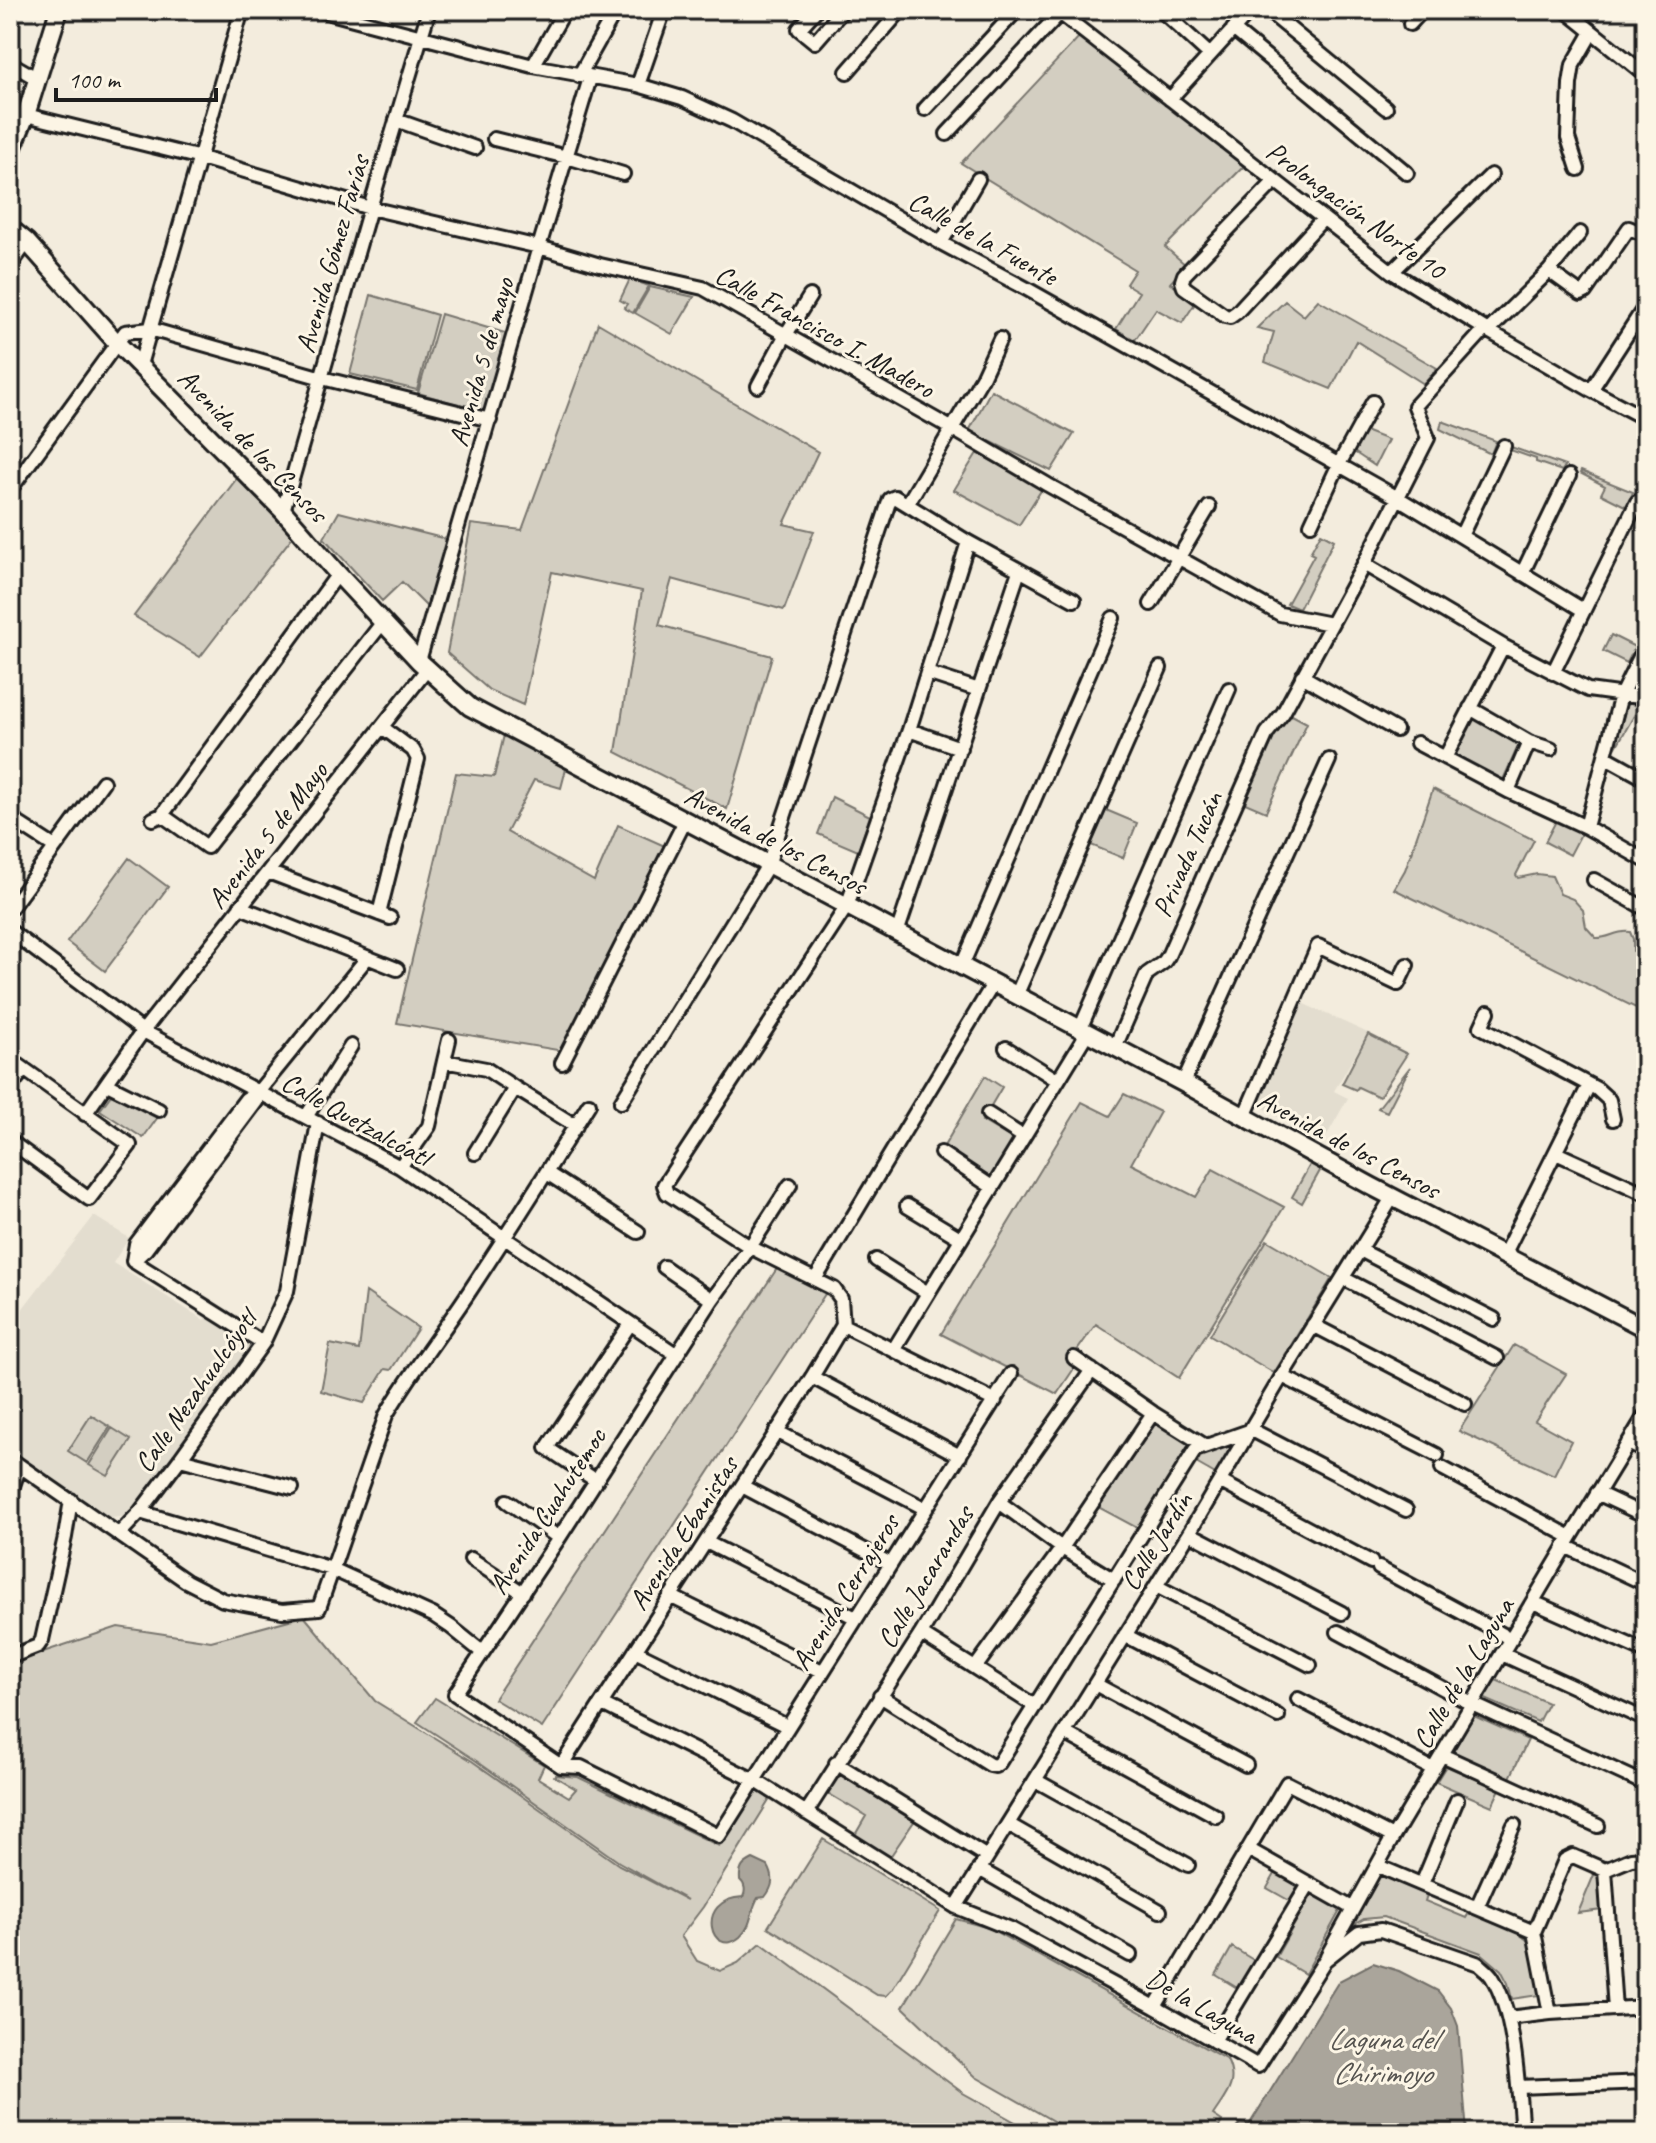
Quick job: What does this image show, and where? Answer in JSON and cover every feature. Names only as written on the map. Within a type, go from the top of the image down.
[{"type":"street","points":[[10,154],[26,115],[59,10]]},
{"type":"street","points":[[140,365],[242,10]]},
{"type":"street","name":"Calle de la Fuente","points":[[319,10],[533,66],[638,85],[682,98],[732,121],[941,243],[1398,498],[1583,610]]},
{"type":"street","name":"Avenida Gómez Farías","points":[[283,511],[429,10]]},
{"type":"street","points":[[533,66],[565,10]]},
{"type":"street","name":"Avenida 5 de mayo","points":[[424,664],[490,420],[567,157],[585,77],[616,10]]},
{"type":"street","points":[[638,85],[664,10]]},
{"type":"street","points":[[816,10],[799,29],[815,42],[843,10]]},
{"type":"street","points":[[847,72],[901,10]]},
{"type":"street","points":[[925,109],[1017,10]]},
{"type":"street","points":[[1161,10],[1209,54]]},
{"type":"street","points":[[1170,99],[1251,10]]},
{"type":"street","points":[[1267,10],[1386,108]]},
{"type":"street","points":[[1410,24],[1423,10]]},
{"type":"street","points":[[1565,10],[1646,75]]},
{"type":"street","points":[[947,134],[1058,12]]},
{"type":"street","name":"Prolongación Norte 10","points":[[1058,12],[1392,272],[1487,330],[1646,419]]},
{"type":"street","points":[[1233,29],[1407,173]]},
{"type":"street","points":[[1578,169],[1568,138],[1570,84],[1573,65],[1592,32]]},
{"type":"street","points":[[10,63],[36,78]]},
{"type":"street","name":"Calle Francisco I. Madero","points":[[26,115],[201,158],[370,208],[703,288],[1280,614],[1331,624]]},
{"type":"street","points":[[396,120],[475,148]]},
{"type":"street","points":[[494,139],[623,174]]},
{"type":"street","points":[[1392,272],[1491,175]]},
{"type":"street","points":[[941,243],[978,179]]},
{"type":"street","points":[[1275,181],[1184,275],[1184,287],[1230,317],[1323,219]]},
{"type":"street","points":[[1549,271],[1581,294],[1629,228],[1641,233],[1646,227]]},
{"type":"street","name":"Avenida de los Censos","points":[[10,228],[27,242],[117,343],[283,511],[383,622],[470,707],[1183,1083],[1392,1198],[1646,1329]]},
{"type":"street","points":[[1487,330],[1549,271],[1580,233]]},
{"type":"street","points":[[10,266],[27,242]]},
{"type":"street","points":[[758,386],[810,296]]},
{"type":"street","points":[[1591,390],[1646,305]]},
{"type":"street","points":[[10,490],[125,332],[150,329],[322,378],[490,420]]},
{"type":"street","name":"Privada Tucán","points":[[1115,1047],[1147,974],[1168,956],[1267,733],[1283,713],[1428,438],[1415,406],[1487,330]]},
{"type":"street","points":[[908,503],[982,378],[1000,339]]},
{"type":"street","points":[[1311,524],[1373,402]]},
{"type":"street","points":[[1461,536],[1504,446]]},
{"type":"street","points":[[1522,574],[1569,476]]},
{"type":"street","points":[[621,1102],[768,865],[890,499],[893,497],[908,503],[968,542],[1074,600]]},
{"type":"street","points":[[1553,673],[1637,502]]},
{"type":"street","points":[[1151,604],[1209,507]]},
{"type":"street","points":[[968,542],[909,730],[847,906],[664,1189],[750,1247],[834,1289],[841,1299],[843,1325],[995,1401]]},
{"type":"street","points":[[1364,564],[1503,646],[1588,690],[1646,698]]},
{"type":"street","points":[[897,933],[1019,571]]},
{"type":"street","points":[[338,574],[157,817],[207,847],[383,622]]},
{"type":"street","points":[[961,968],[1113,618]]},
{"type":"street","points":[[1586,827],[1621,695],[1646,645]]},
{"type":"street","points":[[1445,758],[1503,646]]},
{"type":"street","name":"Avenida 5 de Mayo","points":[[143,1031],[382,727],[424,664]]},
{"type":"street","points":[[1016,996],[1160,668]]},
{"type":"street","points":[[927,673],[979,690]]},
{"type":"street","points":[[1302,676],[1396,730]]},
{"type":"street","points":[[894,1349],[1057,1080],[1083,1031],[1229,689]]},
{"type":"street","points":[[1470,708],[1529,742],[1551,749]]},
{"type":"street","points":[[268,872],[385,916],[418,759],[413,750],[382,727]]},
{"type":"street","points":[[909,730],[960,748]]},
{"type":"street","points":[[1508,791],[1529,742]]},
{"type":"street","points":[[1417,743],[1508,791],[1586,827],[1646,861]]},
{"type":"street","points":[[1606,757],[1646,779]]},
{"type":"street","points":[[1183,1083],[1329,760]]},
{"type":"street","points":[[10,909],[103,782]]},
{"type":"street","points":[[10,818],[55,847]]},
{"type":"street","points":[[562,1063],[685,821]]},
{"type":"street","points":[[1594,880],[1646,909]]},
{"type":"street","points":[[240,907],[397,969]]},
{"type":"street","name":"Calle Quetzalcóatl","points":[[10,931],[143,1031],[400,1167],[677,1355]]},
{"type":"street","points":[[1244,1117],[1318,946],[1398,984],[1407,965]]},
{"type":"street","points":[[263,1343],[133,1261],[136,1244],[246,1099],[258,1092],[367,958]]},
{"type":"street","points":[[816,1278],[993,984]]},
{"type":"street","points":[[1488,1012],[1481,1027],[1589,1085],[1609,1100],[1613,1119]]},
{"type":"street","points":[[85,1114],[143,1031]]},
{"type":"street","points":[[400,1167],[429,1126],[449,1040]]},
{"type":"street","points":[[306,1117],[351,1046]]},
{"type":"street","points":[[1006,1048],[1057,1080]]},
{"type":"street","points":[[10,1059],[130,1145],[89,1199],[10,1141]]},
{"type":"street","points":[[444,1061],[486,1069],[576,1126]]},
{"type":"street","points":[[10,1088],[24,1069]]},
{"type":"street","points":[[107,1084],[159,1110]]},
{"type":"street","points":[[1504,1255],[1589,1085]]},
{"type":"street","points":[[475,1153],[515,1088]]},
{"type":"street","points":[[10,1494],[15,1462],[186,1581],[223,1600],[282,1611],[319,1608],[386,1415],[470,1291],[589,1104]]},
{"type":"street","points":[[988,1114],[1022,1136]]},
{"type":"street","name":"Calle Nezahualcóyotl","points":[[119,1534],[140,1512],[180,1459],[263,1343],[287,1291],[318,1123]]},
{"type":"street","points":[[941,1153],[992,1187]]},
{"type":"street","points":[[1556,1153],[1646,1194]]},
{"type":"street","points":[[547,1173],[638,1232]]},
{"type":"street","name":"Avenida Cuahutemoc","points":[[561,1766],[455,1694],[790,1185]]},
{"type":"street","name":"Calle Jardín","points":[[958,1904],[1221,1482],[1282,1376],[1392,1198]]},
{"type":"street","points":[[907,1206],[960,1238]]},
{"type":"street","points":[[1360,1250],[1494,1319]]},
{"type":"street","points":[[876,1260],[928,1293]]},
{"type":"street","points":[[664,1267],[712,1300]]},
{"type":"street","points":[[1343,1278],[1497,1358]]},
{"type":"street","points":[[595,1480],[547,1448],[630,1324]]},
{"type":"street","name":"Avenida Ebanistas","points":[[561,1766],[843,1325]]},
{"type":"street","points":[[1313,1325],[1465,1404]]},
{"type":"street","points":[[1074,1358],[1204,1445]]},
{"type":"street","name":"Calle Jacarandas","points":[[806,1813],[921,1634],[999,1502],[1092,1370]]},
{"type":"street","name":"Avenida Cerrajeros","points":[[561,1766],[581,1767],[719,1836],[1011,1374]]},
{"type":"street","points":[[1282,1376],[1437,1455]]},
{"type":"street","points":[[812,1377],[960,1456]]},
{"type":"street","points":[[975,1668],[1062,1548],[1153,1413]]},
{"type":"street","name":"Calle de la Laguna","points":[[1325,1960],[1393,1837],[1646,1414]]},
{"type":"street","points":[[880,1696],[990,1765],[999,1763],[1195,1450],[1204,1445],[1252,1430],[1406,1510]]},
{"type":"street","points":[[776,1431],[926,1509]]},
{"type":"street","points":[[1628,1443],[1646,1452]]},
{"type":"street","points":[[180,1459],[292,1488]]},
{"type":"street","points":[[1442,1468],[1646,1584]]},
{"type":"street","points":[[1221,1482],[1511,1639]]},
{"type":"street","points":[[742,1486],[891,1564]]},
{"type":"street","points":[[1597,1493],[1646,1516]]},
{"type":"street","points":[[10,1657],[38,1646],[42,1640],[71,1500]]},
{"type":"street","points":[[507,1501],[559,1538]]},
{"type":"street","points":[[999,1502],[1062,1548],[1114,1580]]},
{"type":"street","points":[[140,1512],[332,1569],[433,1615],[482,1652]]},
{"type":"street","points":[[1189,1533],[1342,1613]]},
{"type":"street","points":[[706,1542],[856,1618]]},
{"type":"street","points":[[471,1559],[523,1593]]},
{"type":"street","points":[[1156,1586],[1310,1665]]},
{"type":"street","points":[[670,1596],[822,1671]]},
{"type":"street","points":[[1533,1602],[1646,1652]]},
{"type":"street","points":[[1338,1632],[1472,1704],[1639,1781]]},
{"type":"street","points":[[921,1634],[1035,1706]]},
{"type":"street","points":[[1125,1635],[1278,1716]]},
{"type":"street","points":[[635,1651],[787,1726]]},
{"type":"street","points":[[1502,1654],[1646,1720]]},
{"type":"street","points":[[1095,1684],[1246,1765]]},
{"type":"street","points":[[1298,1699],[1433,1769]]},
{"type":"street","name":"De la Laguna","points":[[602,1704],[756,1781],[958,1904],[1011,1929],[1258,2066],[1325,1960],[1359,1933],[1381,1930],[1479,1964],[1490,1974],[1498,1988],[1508,2018],[1522,2133]]},
{"type":"street","points":[[1065,1733],[1216,1816]]},
{"type":"street","points":[[1442,1755],[1598,1826]]},
{"type":"street","points":[[836,1763],[987,1857]]},
{"type":"street","points":[[1035,1780],[1188,1865]]},
{"type":"street","points":[[1155,2007],[1287,1783],[1393,1837]]},
{"type":"street","points":[[1422,1884],[1457,1800]]},
{"type":"street","points":[[1008,1824],[1160,1911]]},
{"type":"street","points":[[1477,1907],[1514,1825]]},
{"type":"street","points":[[1248,1849],[1352,1908]]},
{"type":"street","points":[[1550,2013],[1534,1932],[1565,1860],[1573,1856],[1605,1870],[1631,1859],[1646,1858]]},
{"type":"street","points":[[1378,1866],[1534,1932]]},
{"type":"street","points":[[979,1869],[1130,1955]]},
{"type":"street","points":[[1605,1870],[1615,2009]]},
{"type":"street","points":[[1214,2041],[1309,1884]]},
{"type":"street","points":[[1508,2018],[1646,2007]]},
{"type":"street","points":[[1518,2087],[1646,2082]]},
{"type":"shaded area","points":[[1079,37],[1246,164],[1165,247],[1186,265],[1170,283],[1196,302],[1182,323],[1156,309],[1135,340],[1116,329],[1139,292],[1126,284],[1135,270],[961,163]]},
{"type":"shaded area","points":[[630,279],[649,286],[633,313],[624,308],[627,304],[620,300]]},
{"type":"shaded area","points":[[650,287],[694,297],[672,334],[635,313]]},
{"type":"shaded area","points":[[371,295],[437,315],[417,390],[350,374]]},
{"type":"shaded area","points":[[1318,300],[1437,368],[1424,384],[1356,341],[1331,389],[1265,362],[1274,332],[1257,328],[1285,301],[1304,316]]},
{"type":"shaded area","points":[[441,314],[508,334],[486,412],[418,393]]},
{"type":"shaded area","points":[[598,323],[818,452],[784,524],[814,531],[784,610],[672,579],[659,625],[772,656],[727,809],[616,752],[642,591],[552,572],[523,705],[489,690],[447,653],[471,524],[522,530]]},
{"type":"shaded area","points":[[991,390],[1074,434],[1051,471],[969,431]]},
{"type":"shaded area","points":[[1442,421],[1496,441],[1491,454],[1440,429]]},
{"type":"shaded area","points":[[1365,431],[1388,440],[1375,466],[1354,452]]},
{"type":"shaded area","points":[[1511,447],[1565,466],[1562,471],[1536,462],[1536,459],[1510,450]]},
{"type":"shaded area","points":[[977,453],[1042,489],[1019,525],[954,490]]},
{"type":"shaded area","points":[[1581,471],[1633,492],[1627,507],[1601,494],[1605,486]]},
{"type":"shaded area","points":[[237,478],[293,536],[200,657],[134,616]]},
{"type":"shaded area","points":[[339,512],[450,540],[429,609],[402,582],[382,601],[324,538]]},
{"type":"shaded area","points":[[1321,533],[1334,540],[1299,609],[1287,604],[1314,555],[1310,553]]},
{"type":"shaded area","points":[[1611,635],[1635,647],[1627,663],[1603,651]]},
{"type":"shaded area","points":[[1628,699],[1643,700],[1616,747],[1615,746]]},
{"type":"shaded area","points":[[1290,714],[1307,723],[1266,812],[1245,803],[1274,737]]},
{"type":"shaded area","points":[[1473,717],[1520,742],[1502,782],[1453,758]]},
{"type":"shaded area","points":[[504,735],[566,769],[561,788],[534,780],[507,832],[594,881],[618,825],[667,847],[563,1051],[397,1023],[456,773],[494,777]]},
{"type":"shaded area","points":[[1433,789],[1534,840],[1516,875],[1518,878],[1537,874],[1552,876],[1560,894],[1573,899],[1583,910],[1586,927],[1596,938],[1630,932],[1633,951],[1646,954],[1646,1013],[1394,889],[1405,870]]},
{"type":"shaded area","points":[[832,797],[870,816],[858,851],[818,834]]},
{"type":"shaded area","points":[[1106,810],[1137,823],[1123,858],[1091,845]]},
{"type":"shaded area","points":[[1557,819],[1582,832],[1570,855],[1545,842]]},
{"type":"shaded area","points":[[129,858],[168,887],[105,971],[67,942]]},
{"type":"shaded area","points":[[1302,1003],[1368,1033],[1334,1091],[1348,1098],[1322,1144],[1256,1103]]},
{"type":"shaded area","points":[[1368,1034],[1407,1054],[1379,1097],[1358,1087],[1356,1090],[1342,1084]]},
{"type":"shaded area","points":[[1410,1067],[1387,1112],[1378,1108]]},
{"type":"shaded area","points":[[985,1076],[1002,1087],[982,1121],[1014,1140],[991,1177],[943,1148]]},
{"type":"shaded area","points":[[1124,1094],[1160,1112],[1131,1164],[1196,1197],[1213,1169],[1284,1207],[1179,1378],[1096,1324],[1069,1362],[1075,1367],[1057,1394],[941,1334],[1082,1102],[1110,1116]]},
{"type":"shaded area","points":[[111,1095],[158,1117],[143,1138],[100,1110]]},
{"type":"shaded area","points":[[1311,1163],[1321,1169],[1302,1203],[1292,1197]]},
{"type":"shaded area","points":[[94,1216],[129,1238],[113,1263],[204,1320],[209,1313],[255,1343],[127,1516],[111,1518],[10,1450],[10,1325]]},
{"type":"shaded area","points":[[1267,1240],[1332,1278],[1274,1373],[1210,1335]]},
{"type":"shaded area","points":[[778,1267],[827,1291],[542,1728],[494,1699]]},
{"type":"shaded area","points":[[366,1292],[418,1328],[391,1370],[385,1369],[364,1403],[321,1391],[330,1344],[359,1350]]},
{"type":"shaded area","points":[[1514,1345],[1566,1374],[1535,1421],[1571,1441],[1554,1475],[1459,1431]]},
{"type":"shaded area","points":[[91,1415],[110,1427],[87,1463],[68,1451]]},
{"type":"shaded area","points":[[1156,1420],[1195,1443],[1139,1529],[1098,1507]]},
{"type":"shaded area","points":[[112,1428],[131,1440],[108,1476],[89,1465]]},
{"type":"shaded area","points":[[1238,1438],[1217,1475],[1196,1463],[1203,1452]]},
{"type":"shaded area","points":[[304,1616],[375,1701],[472,1761],[619,1865],[687,1900],[619,1862],[417,1722],[435,1698],[544,1765],[538,1778],[569,1797],[576,1789],[555,1775],[578,1777],[719,1846],[756,1790],[770,1799],[703,1907],[681,1936],[697,1961],[720,1971],[738,1963],[761,1943],[963,2093],[1035,2133],[10,2133],[10,1663],[118,1627],[211,1641]]},
{"type":"shaded area","points":[[1496,1680],[1548,1703],[1538,1722],[1483,1698]]},
{"type":"shaded area","points":[[1474,1716],[1528,1740],[1509,1780],[1452,1753]]},
{"type":"shaded area","points":[[1446,1766],[1500,1789],[1492,1806],[1436,1782]]},
{"type":"shaded area","points":[[839,1772],[915,1820],[890,1857],[855,1835],[866,1816],[826,1792]]},
{"type":"shaded area","points":[[823,1839],[940,1911],[886,1996],[877,1995],[768,1927]]},
{"type":"shaded area","points":[[1596,1870],[1600,1871],[1602,1910],[1578,1913]]},
{"type":"shaded area","points":[[1276,1872],[1299,1885],[1290,1901],[1267,1888]]},
{"type":"shaded area","points":[[1380,1875],[1428,1892],[1425,1901],[1466,1918],[1470,1911],[1518,1933],[1532,1944],[1539,1995],[1512,1999],[1501,1970],[1481,1953],[1384,1917],[1364,1919],[1348,1928]]},
{"type":"shaded area","points":[[1312,1893],[1341,1909],[1305,1974],[1276,1957]]},
{"type":"shaded area","points":[[956,1919],[989,1928],[1227,2060],[1231,2083],[1213,2115],[1222,2121],[1216,2133],[1074,2133],[976,2077],[903,2007]]},
{"type":"shaded area","points":[[1232,1947],[1255,1961],[1239,1989],[1216,1975]]},
{"type":"water","points":[[753,1859],[768,1866],[772,1874],[771,1886],[765,1897],[758,1898],[747,1928],[740,1937],[730,1942],[721,1941],[712,1927],[712,1917],[717,1907],[727,1900],[743,1897],[740,1872]]},
{"type":"water","name":"Laguna del Chirimoyo","points":[[1373,1963],[1399,1971],[1438,1991],[1451,2008],[1458,2026],[1467,2133],[1233,2133],[1240,2123],[1249,2125],[1339,1981]]}]
